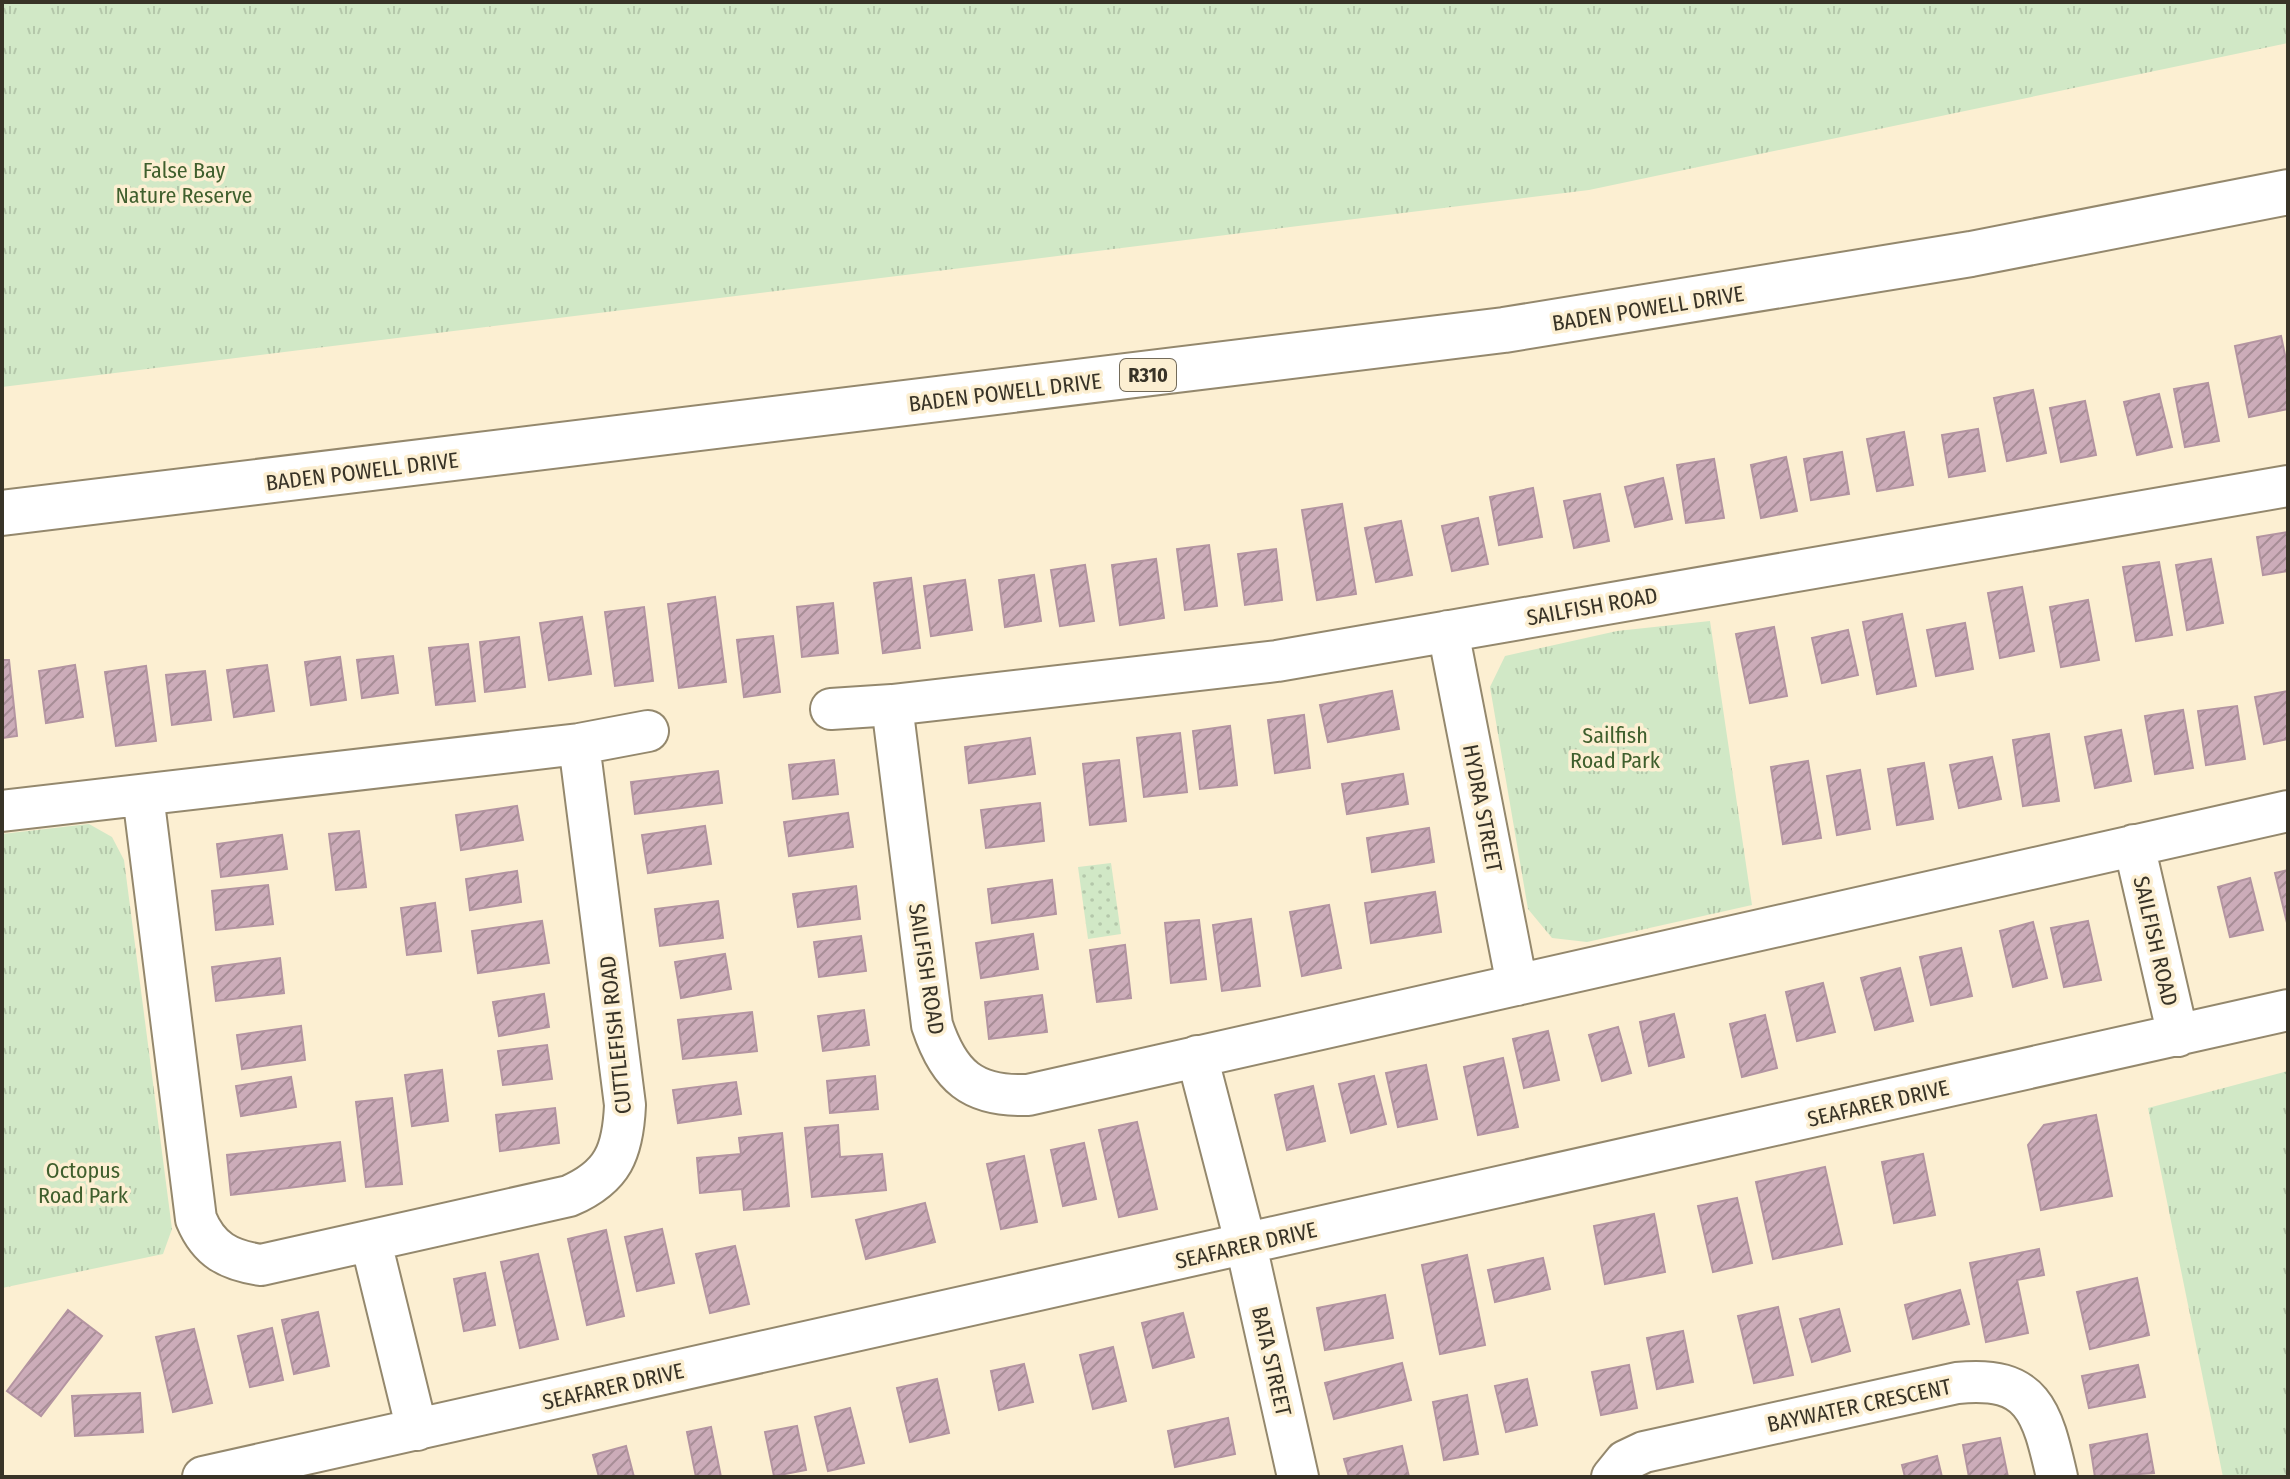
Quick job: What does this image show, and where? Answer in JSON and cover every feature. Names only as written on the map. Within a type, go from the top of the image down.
[{"type":"main road","name":"BADEN POWELL DRIVE","points":[[2,513],[1504,330],[1955,256],[2288,192]]},
{"type":"street","name":"SAILFISH ROAD","points":[[831,709],[892,705],[1277,661],[2288,486]]},
{"type":"street","name":"HYDRA STREET","points":[[1448,631],[1517,985]]},
{"type":"street","name":"SAILFISH ROAD","points":[[892,705],[932,1025],[940,1050],[954,1071],[976,1087],[1000,1096],[1028,1095],[2288,811]]},
{"type":"street","points":[[2,811],[579,744],[648,731]]},
{"type":"street","name":"CUTTLEFISH ROAD","points":[[143,795],[196,1219],[203,1237],[218,1252],[237,1261],[261,1265],[569,1196],[594,1185],[610,1167],[624,1135],[625,1105],[579,744]]},
{"type":"street","name":"SAILFISH ROAD","points":[[2134,845],[2178,1036]]},
{"type":"street","name":"SEAFARER DRIVE","points":[[203,1477],[2288,1010]]},
{"type":"street","points":[[1197,1056],[1246,1245]]},
{"type":"street","points":[[371,1242],[417,1430]]},
{"type":"street","name":"BATA STREET","points":[[1246,1245],[1298,1477]]},
{"type":"street","name":"BAYWATER CRESCENT","points":[[1612,1477],[1625,1461],[1644,1452],[1957,1383],[1984,1380],[2007,1385],[2023,1394],[2040,1412],[2057,1477]]},
{"type":"green space","name":"False Bay Nature Reserve","points":[[2,2],[2288,2],[2288,43],[1589,190],[2,387]]},
{"type":"green space","name":"Sailfish Road Park","points":[[1710,621],[1752,905],[1587,942],[1552,938],[1528,909],[1490,687],[1505,656],[1617,631]]},
{"type":"green space","name":"Octopus Road Park","points":[[89,824],[112,837],[124,860],[172,1229],[163,1254],[2,1288],[2,834]]},
{"type":"green space","points":[[1111,863],[1121,934],[1088,939],[1078,867]]},
{"type":"green space","points":[[2288,1071],[2288,1477],[2223,1477],[2148,1108]]},
{"type":"building","points":[[2281,336],[2288,369],[2288,409],[2249,417],[2235,346]]},
{"type":"building","points":[[2208,383],[2219,441],[2185,447],[2174,389]]},
{"type":"building","points":[[2033,390],[2046,453],[2007,461],[1994,398]]},
{"type":"building","points":[[2159,394],[2172,447],[2137,455],[2124,402]]},
{"type":"building","points":[[2085,401],[2096,455],[2061,462],[2050,408]]},
{"type":"building","points":[[1978,429],[1985,471],[1949,477],[1942,435]]},
{"type":"building","points":[[1904,432],[1913,485],[1877,491],[1867,439]]},
{"type":"building","points":[[1842,452],[1849,494],[1811,500],[1804,459]]},
{"type":"building","points":[[1786,457],[1797,511],[1761,518],[1751,465]]},
{"type":"building","points":[[1714,459],[1724,518],[1686,523],[1677,465]]},
{"type":"building","points":[[1663,478],[1672,519],[1635,527],[1625,487]]},
{"type":"building","points":[[1533,488],[1542,537],[1499,545],[1490,497]]},
{"type":"building","points":[[1600,494],[1609,541],[1574,548],[1564,501]]},
{"type":"building","points":[[1342,504],[1356,594],[1317,600],[1302,510]]},
{"type":"building","points":[[1478,518],[1488,564],[1452,571],[1442,526]]},
{"type":"building","points":[[1401,521],[1412,575],[1376,582],[1365,528]]},
{"type":"building","points":[[2288,532],[2288,571],[2263,575],[2257,537]]},
{"type":"building","points":[[1209,545],[1217,606],[1185,610],[1177,549]]},
{"type":"building","points":[[1276,549],[1282,600],[1245,605],[1238,554]]},
{"type":"building","points":[[1156,559],[1164,618],[1120,625],[1112,565]]},
{"type":"building","points":[[2211,559],[2223,623],[2187,630],[2176,565]]},
{"type":"building","points":[[2159,562],[2172,635],[2136,641],[2123,567]]},
{"type":"building","points":[[1085,565],[1094,621],[1060,626],[1051,570]]},
{"type":"building","points":[[1034,575],[1041,621],[1005,627],[999,580]]},
{"type":"building","points":[[911,578],[920,648],[883,653],[874,583]]},
{"type":"building","points":[[965,580],[972,630],[931,636],[924,586]]},
{"type":"building","points":[[2022,587],[2034,651],[2000,658],[1988,593]]},
{"type":"building","points":[[715,597],[726,682],[679,688],[668,604]]},
{"type":"building","points":[[2088,600],[2099,660],[2061,667],[2050,607]]},
{"type":"building","points":[[833,603],[838,653],[802,657],[797,607]]},
{"type":"building","points":[[644,607],[653,681],[615,686],[605,612]]},
{"type":"building","points":[[1902,614],[1916,686],[1877,694],[1863,622]]},
{"type":"building","points":[[582,617],[591,674],[549,680],[540,623]]},
{"type":"building","points":[[1965,623],[1973,669],[1936,676],[1927,630]]},
{"type":"building","points":[[1774,627],[1787,696],[1750,703],[1736,634]]},
{"type":"building","points":[[1848,630],[1858,675],[1822,683],[1812,638]]},
{"type":"building","points":[[773,636],[780,692],[744,697],[737,640]]},
{"type":"building","points":[[519,637],[525,687],[485,692],[480,642]]},
{"type":"building","points":[[468,644],[475,701],[436,705],[429,648]]},
{"type":"building","points":[[393,656],[398,693],[362,698],[357,660]]},
{"type":"building","points":[[340,657],[346,700],[311,705],[305,662]]},
{"type":"building","points":[[2,660],[9,660],[17,736],[2,738]]},
{"type":"building","points":[[75,665],[83,717],[46,723],[39,671]]},
{"type":"building","points":[[267,665],[274,711],[234,717],[227,670]]},
{"type":"building","points":[[146,666],[156,741],[116,746],[105,672]]},
{"type":"building","points":[[205,671],[211,720],[172,725],[166,675]]},
{"type":"building","points":[[1392,691],[1399,729],[1328,742],[1320,705]]},
{"type":"building","points":[[2288,691],[2288,739],[2264,744],[2255,697]]},
{"type":"building","points":[[2237,706],[2245,759],[2206,765],[2198,711]]},
{"type":"building","points":[[2183,710],[2193,768],[2155,774],[2145,716]]},
{"type":"building","points":[[1304,715],[1310,768],[1275,773],[1268,720]]},
{"type":"building","points":[[1230,726],[1237,785],[1200,789],[1193,731]]},
{"type":"building","points":[[2121,730],[2131,781],[2095,788],[2085,737]]},
{"type":"building","points":[[1180,733],[1187,792],[1144,797],[1137,738]]},
{"type":"building","points":[[2049,734],[2059,801],[2023,806],[2013,740]]},
{"type":"building","points":[[1030,738],[1035,774],[969,783],[965,747]]},
{"type":"building","points":[[1992,757],[2001,799],[1959,808],[1950,765]]},
{"type":"building","points":[[834,760],[838,794],[793,799],[789,765]]},
{"type":"building","points":[[1119,760],[1126,821],[1090,825],[1083,764]]},
{"type":"building","points":[[1808,761],[1821,838],[1783,844],[1771,767]]},
{"type":"building","points":[[1924,763],[1933,819],[1897,825],[1888,769]]},
{"type":"building","points":[[1860,770],[1870,829],[1837,835],[1827,776]]},
{"type":"building","points":[[718,771],[722,803],[635,814],[631,782]]},
{"type":"building","points":[[1403,774],[1408,804],[1347,814],[1342,784]]},
{"type":"building","points":[[1040,803],[1044,841],[986,848],[981,810]]},
{"type":"building","points":[[517,806],[523,840],[461,850],[456,815]]},
{"type":"building","points":[[848,813],[853,847],[789,856],[784,822]]},
{"type":"building","points":[[705,826],[711,864],[648,873],[642,835]]},
{"type":"building","points":[[1429,828],[1434,862],[1372,872],[1367,838]]},
{"type":"building","points":[[359,831],[366,887],[336,890],[329,834]]},
{"type":"building","points":[[282,835],[287,869],[221,877],[217,844]]},
{"type":"building","points":[[2288,870],[2288,927],[2275,873]]},
{"type":"building","points":[[517,871],[521,902],[470,910],[466,879]]},
{"type":"building","points":[[2250,878],[2263,930],[2230,937],[2218,887]]},
{"type":"building","points":[[1052,880],[1056,914],[992,923],[988,889]]},
{"type":"building","points":[[268,885],[273,924],[216,930],[212,891]]},
{"type":"building","points":[[856,886],[860,919],[798,927],[793,894]]},
{"type":"building","points":[[1435,892],[1441,932],[1371,943],[1365,903]]},
{"type":"building","points":[[718,901],[723,938],[660,946],[655,909]]},
{"type":"building","points":[[435,903],[441,951],[407,955],[401,908]]},
{"type":"building","points":[[1329,905],[1341,968],[1302,976],[1290,912]]},
{"type":"building","points":[[1251,919],[1260,986],[1222,991],[1213,925]]},
{"type":"building","points":[[1199,920],[1206,979],[1171,983],[1165,923]]},
{"type":"building","points":[[542,921],[549,963],[478,973],[472,931]]},
{"type":"building","points":[[2088,921],[2101,980],[2064,987],[2051,928]]},
{"type":"building","points":[[2033,922],[2047,978],[2013,987],[2000,931]]},
{"type":"building","points":[[1033,934],[1038,969],[981,978],[976,943]]},
{"type":"building","points":[[861,936],[866,971],[819,977],[814,942]]},
{"type":"building","points":[[1125,945],[1131,998],[1097,1002],[1090,950]]},
{"type":"building","points":[[1961,948],[1972,996],[1931,1005],[1920,957]]},
{"type":"building","points":[[725,954],[731,989],[681,998],[675,962]]},
{"type":"building","points":[[280,958],[284,993],[216,1001],[212,967]]},
{"type":"building","points":[[1900,968],[1913,1021],[1875,1030],[1861,978]]},
{"type":"building","points":[[1823,983],[1835,1032],[1797,1041],[1786,992]]},
{"type":"building","points":[[544,994],[549,1027],[499,1036],[493,1002]]},
{"type":"building","points":[[1042,995],[1047,1032],[989,1039],[985,1002]]},
{"type":"building","points":[[864,1010],[869,1045],[823,1051],[818,1016]]},
{"type":"building","points":[[752,1012],[757,1051],[683,1059],[678,1020]]},
{"type":"building","points":[[1674,1014],[1684,1057],[1649,1066],[1640,1022]]},
{"type":"building","points":[[1765,1015],[1777,1068],[1742,1077],[1730,1024]]},
{"type":"building","points":[[301,1026],[305,1060],[242,1069],[237,1035]]},
{"type":"building","points":[[1618,1027],[1631,1073],[1602,1081],[1589,1035]]},
{"type":"building","points":[[1548,1031],[1559,1080],[1524,1088],[1513,1039]]},
{"type":"building","points":[[547,1045],[552,1079],[503,1085],[498,1051]]},
{"type":"building","points":[[1503,1058],[1518,1127],[1478,1135],[1464,1067]]},
{"type":"building","points":[[1426,1065],[1437,1119],[1398,1127],[1386,1073]]},
{"type":"building","points":[[442,1070],[448,1121],[412,1126],[405,1075]]},
{"type":"building","points":[[875,1076],[878,1109],[830,1113],[827,1081]]},
{"type":"building","points":[[1374,1076],[1386,1124],[1351,1133],[1339,1084]]},
{"type":"building","points":[[291,1077],[296,1107],[241,1116],[236,1086]]},
{"type":"building","points":[[736,1082],[741,1114],[678,1123],[673,1090]]},
{"type":"building","points":[[1313,1086],[1325,1141],[1287,1150],[1275,1095]]},
{"type":"building","points":[[392,1098],[402,1184],[366,1187],[356,1102]]},
{"type":"building","points":[[555,1108],[559,1143],[500,1151],[496,1115]]},
{"type":"building","points":[[2096,1115],[2112,1196],[2041,1210],[2028,1145],[2044,1125]]},
{"type":"building","points":[[1137,1122],[1157,1209],[1119,1217],[1099,1130]]},
{"type":"building","points":[[838,1125],[840,1157],[882,1154],[886,1190],[812,1197],[805,1128]]},
{"type":"building","points":[[782,1133],[789,1206],[744,1210],[742,1189],[700,1193],[697,1158],[741,1154],[739,1138]]},
{"type":"building","points":[[340,1142],[345,1181],[231,1195],[227,1155]]},
{"type":"building","points":[[1084,1143],[1096,1199],[1063,1206],[1051,1150]]},
{"type":"building","points":[[1923,1154],[1935,1215],[1894,1223],[1882,1162]]},
{"type":"building","points":[[1024,1156],[1037,1222],[1001,1229],[987,1164]]},
{"type":"building","points":[[1825,1167],[1842,1244],[1773,1259],[1756,1182]]},
{"type":"building","points":[[1737,1198],[1752,1263],[1713,1272],[1698,1206]]},
{"type":"building","points":[[925,1203],[935,1242],[866,1259],[856,1220]]},
{"type":"building","points":[[1654,1214],[1665,1272],[1605,1284],[1594,1226]]},
{"type":"building","points":[[662,1229],[674,1283],[637,1291],[625,1237]]},
{"type":"building","points":[[606,1230],[624,1316],[587,1325],[568,1239]]},
{"type":"building","points":[[735,1246],[749,1304],[710,1313],[696,1254]]},
{"type":"building","points":[[2039,1249],[2044,1275],[2017,1280],[2028,1333],[1986,1342],[1970,1263]]},
{"type":"building","points":[[538,1254],[558,1339],[520,1348],[501,1262]]},
{"type":"building","points":[[1467,1255],[1485,1345],[1440,1354],[1422,1265]]},
{"type":"building","points":[[1543,1258],[1550,1289],[1495,1302],[1488,1270]]},
{"type":"building","points":[[485,1273],[495,1325],[464,1331],[454,1279]]},
{"type":"building","points":[[2137,1278],[2149,1335],[2090,1349],[2077,1292]]},
{"type":"building","points":[[1960,1290],[1969,1324],[1913,1339],[1905,1305]]},
{"type":"building","points":[[1385,1295],[1393,1338],[1325,1350],[1317,1308]]},
{"type":"building","points":[[1778,1307],[1793,1375],[1754,1383],[1738,1316]]},
{"type":"building","points":[[1839,1309],[1850,1351],[1812,1362],[1800,1319]]},
{"type":"building","points":[[68,1310],[102,1336],[41,1416],[7,1391]]},
{"type":"building","points":[[318,1312],[329,1366],[294,1374],[282,1320]]},
{"type":"building","points":[[1183,1313],[1194,1357],[1153,1368],[1142,1323]]},
{"type":"building","points":[[272,1328],[283,1380],[250,1387],[238,1336]]},
{"type":"building","points":[[194,1329],[212,1403],[173,1412],[156,1337]]},
{"type":"building","points":[[1683,1331],[1693,1382],[1657,1389],[1647,1338]]},
{"type":"building","points":[[1113,1347],[1126,1401],[1093,1409],[1080,1355]]},
{"type":"building","points":[[1402,1363],[1411,1400],[1334,1419],[1325,1383]]},
{"type":"building","points":[[1024,1364],[1033,1402],[999,1410],[991,1371]]},
{"type":"building","points":[[1629,1365],[1637,1408],[1601,1415],[1592,1372]]},
{"type":"building","points":[[2138,1365],[2145,1397],[2089,1408],[2082,1376]]},
{"type":"building","points":[[937,1379],[949,1433],[910,1442],[897,1388]]},
{"type":"building","points":[[1527,1379],[1537,1425],[1506,1432],[1495,1386]]},
{"type":"building","points":[[140,1393],[143,1432],[75,1436],[72,1396]]},
{"type":"building","points":[[1467,1395],[1478,1454],[1444,1460],[1433,1402]]},
{"type":"building","points":[[850,1408],[864,1463],[828,1471],[815,1417]]},
{"type":"building","points":[[1228,1418],[1235,1454],[1175,1467],[1168,1431]]},
{"type":"building","points":[[797,1426],[806,1470],[774,1476],[765,1432]]},
{"type":"building","points":[[711,1427],[721,1477],[696,1477],[687,1432]]},
{"type":"building","points":[[2147,1434],[2154,1473],[2095,1477],[2090,1445]]},
{"type":"building","points":[[2000,1438],[2008,1477],[1969,1477],[1963,1445]]},
{"type":"building","points":[[626,1446],[634,1477],[599,1477],[593,1455]]},
{"type":"building","points":[[1402,1446],[1409,1477],[1349,1477],[1344,1459]]},
{"type":"building","points":[[1937,1456],[1942,1477],[1905,1477],[1902,1465]]}]
